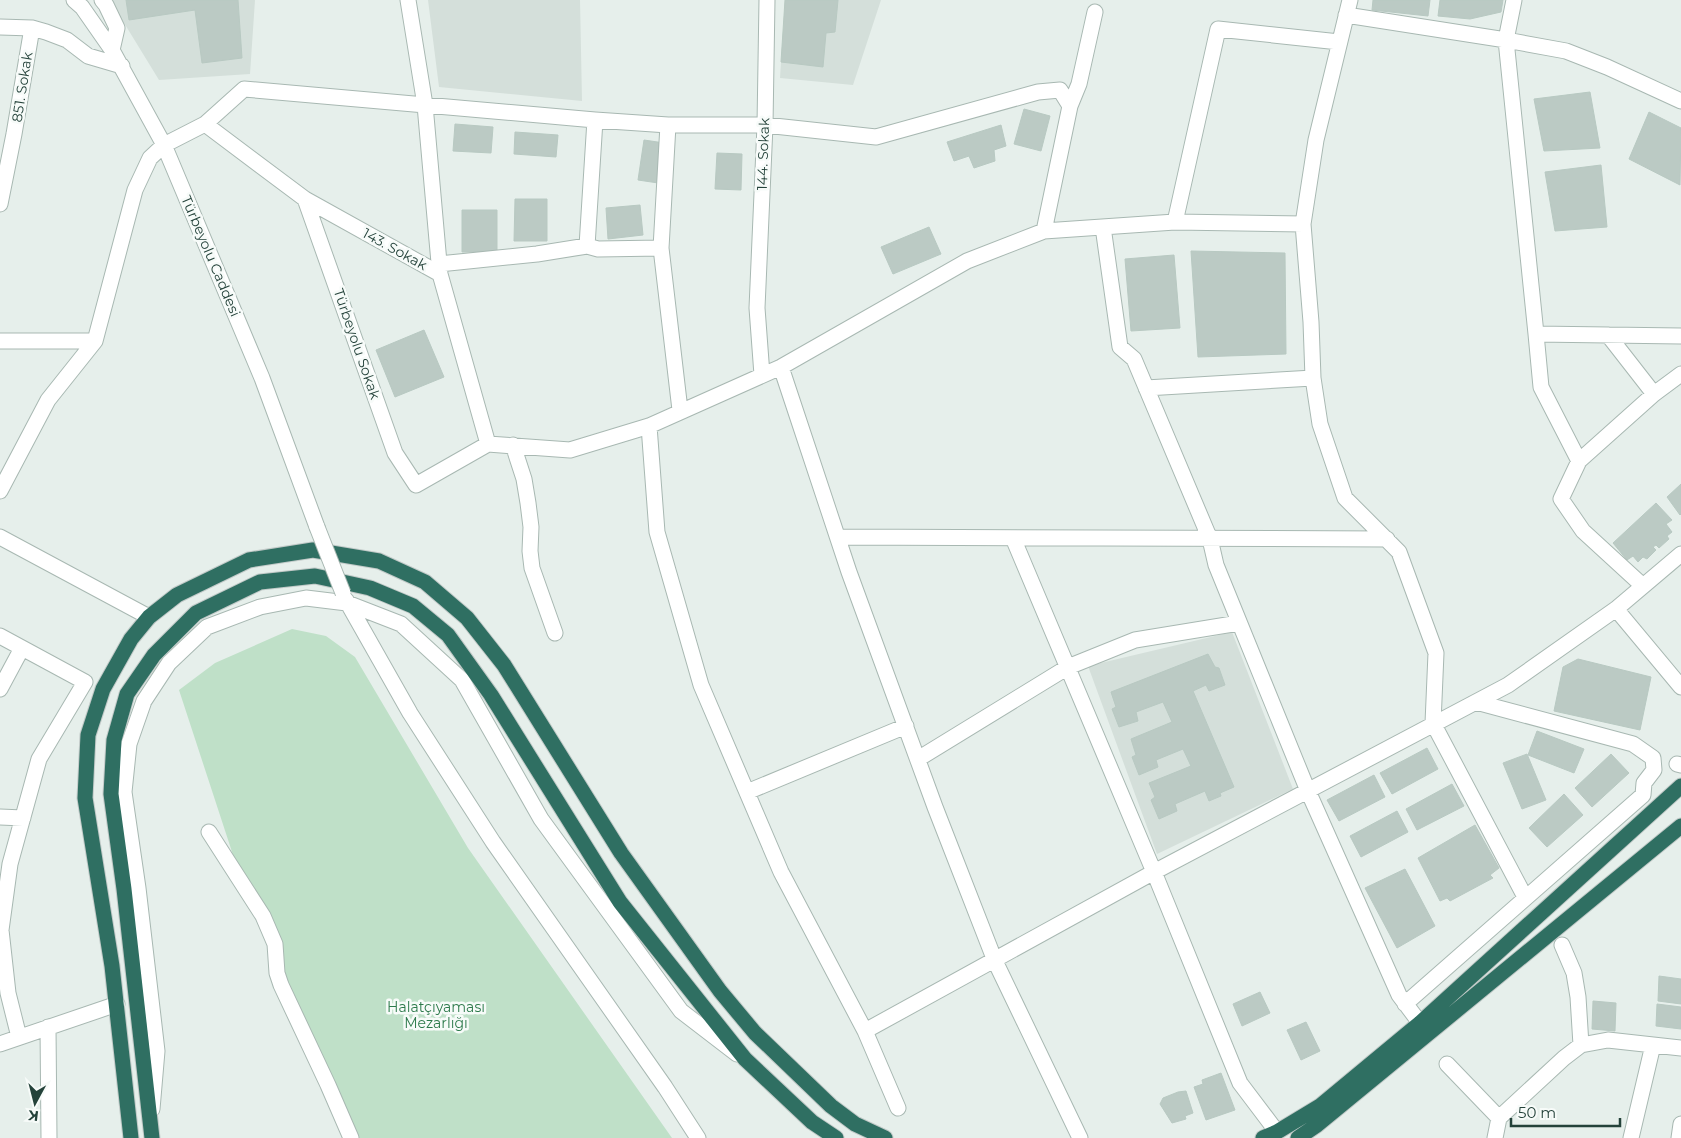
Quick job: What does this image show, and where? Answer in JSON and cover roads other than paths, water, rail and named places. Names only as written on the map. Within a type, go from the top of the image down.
[{"type":"highway","points":[[131,1138],[117,1004],[84,798],[88,736],[103,689],[131,639],[149,617],[178,595],[248,560],[313,550],[379,562],[425,582],[467,618],[504,665],[622,853],[720,991],[768,1046],[830,1106],[855,1124],[885,1138]]},
{"type":"highway","points":[[152,1132],[111,794],[114,740],[127,694],[154,654],[196,613],[260,582],[315,576],[370,588],[413,606],[448,635],[491,695],[620,902],[705,1011],[751,1064],[812,1122],[836,1138]]},
{"type":"highway","points":[[1262,1138],[1277,1132],[1320,1106],[1420,1023],[1681,786]]},
{"type":"highway","points":[[1298,1138],[1317,1125],[1681,826]]},
{"type":"street","name":"Türbeyolu Caddesi","points":[[74,0],[82,8],[112,50],[164,144],[262,378],[345,598],[410,714],[493,842],[666,1087],[698,1138]]},
{"type":"street","points":[[102,0],[117,28],[112,50]]},
{"type":"street","points":[[408,0],[425,105],[440,269],[587,246],[598,249],[661,248]]},
{"type":"street","name":"144. Sokak","points":[[762,375],[757,308],[765,125],[767,0]]},
{"type":"street","points":[[1350,0],[1316,140],[1303,224],[1311,322],[1313,378],[1320,424],[1345,498],[1399,552],[1436,653],[1433,724],[1525,897]]},
{"type":"street","points":[[1514,0],[1506,40],[1541,386],[1579,461]]},
{"type":"street","points":[[1044,232],[1070,106],[1079,84],[1095,12]]},
{"type":"street","points":[[1346,15],[1566,51],[1607,67],[1681,102]]},
{"type":"street","points":[[0,27],[32,28],[67,40],[88,56],[122,66]]},
{"type":"street","name":"851. Sokak","points":[[0,204],[32,28]]},
{"type":"street","points":[[1176,222],[1218,29],[1340,42]]},
{"type":"street","points":[[1,486],[48,400],[95,341],[135,190],[150,158],[164,144],[205,124],[244,89],[595,120],[668,125],[765,125],[876,136],[1038,92],[1060,90],[1070,106]]},
{"type":"street","points":[[587,246],[595,120]]},
{"type":"street","name":"143. Sokak","points":[[205,124],[305,199],[440,269],[488,444]]},
{"type":"street","points":[[668,125],[661,248],[680,410]]},
{"type":"street","points":[[0,140],[14,134]]},
{"type":"street","name":"Türbeyolu Sokak","points":[[305,199],[395,453],[416,485],[488,444]]},
{"type":"street","points":[[488,444],[570,450],[649,426],[680,410],[781,367],[967,261],[1044,232],[1103,226],[1176,222],[1303,224]]},
{"type":"street","points":[[1103,226],[1120,347],[1134,359],[1210,539],[1216,564],[1308,791],[1399,995],[1420,1023]]},
{"type":"street","points":[[1536,334],[1681,336]]},
{"type":"street","points":[[1608,335],[1654,394]]},
{"type":"street","points":[[0,341],[95,341]]},
{"type":"street","points":[[781,367],[849,572],[995,960],[1080,1138]]},
{"type":"street","points":[[1643,586],[1584,531],[1561,499],[1579,461],[1654,394],[1681,374]]},
{"type":"street","points":[[1146,388],[1313,378]]},
{"type":"street","points":[[649,426],[657,532],[701,685],[781,872],[866,1031],[898,1108]]},
{"type":"street","points":[[513,446],[524,479],[528,503],[532,568],[555,633]]},
{"type":"street","points":[[0,537],[149,617]]},
{"type":"street","points":[[838,537],[1387,539]]},
{"type":"street","points":[[1013,538],[1154,872],[1240,1083],[1277,1132]]},
{"type":"street","points":[[866,1031],[1154,872],[1508,685],[1616,609],[1681,554]]},
{"type":"street","points":[[152,1132],[157,1051],[138,888],[124,792],[129,744],[144,701],[169,663],[207,627],[260,607],[306,598],[345,598],[401,624],[462,680],[541,818],[681,1011],[751,1064]]},
{"type":"street","points":[[1616,609],[1681,688]]},
{"type":"street","points":[[918,759],[1068,667],[1135,640],[1239,623]]},
{"type":"street","points":[[0,636],[85,682],[39,759],[3,892],[1,930],[8,993],[19,1037]]},
{"type":"street","points":[[0,689],[22,648]]},
{"type":"street","points":[[1405,1004],[1643,795],[1644,783],[1654,770],[1654,758],[1633,744],[1476,702]]},
{"type":"street","points":[[747,792],[906,726]]},
{"type":"street","points":[[0,817],[23,818]]},
{"type":"street","points":[[209,832],[263,916],[275,944],[275,960],[281,985],[328,1085],[350,1138]]},
{"type":"street","points":[[1562,945],[1574,973],[1578,997],[1581,1045]]},
{"type":"street","points":[[0,1044],[117,1004]]},
{"type":"street","points":[[48,1027],[50,1138]]},
{"type":"street","points":[[1495,1138],[1499,1118],[1564,1058],[1581,1045],[1608,1040],[1681,1048]]},
{"type":"street","points":[[1631,1138],[1653,1045]]},
{"type":"street","points":[[1448,1064],[1499,1118]]},
{"type":"street","points":[[1679,1138],[1681,1124]]},
{"type":"park label","name":"Halatçıyaması Mezarlığı","points":[[436,1016]]}]
